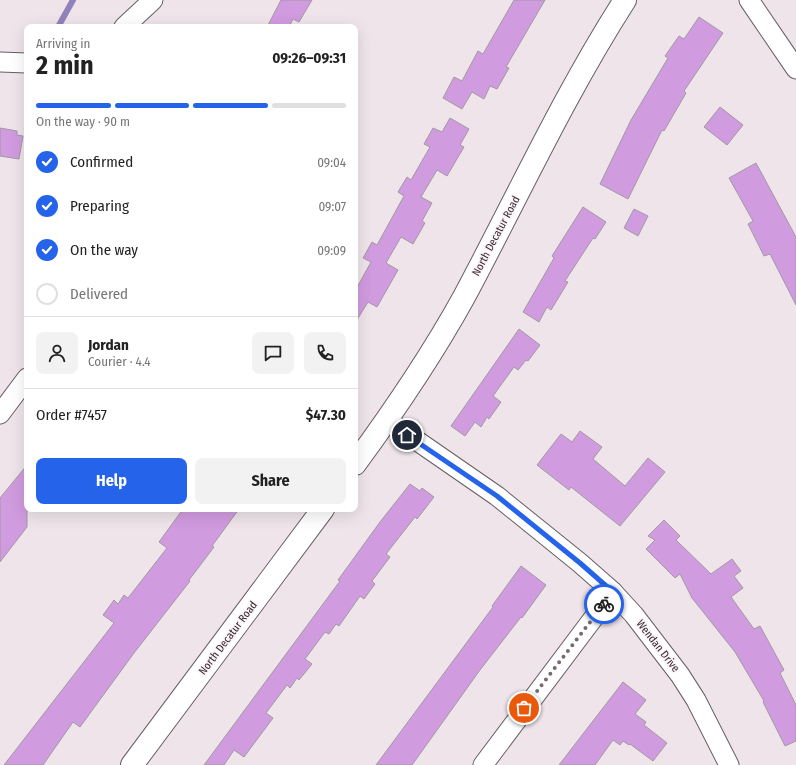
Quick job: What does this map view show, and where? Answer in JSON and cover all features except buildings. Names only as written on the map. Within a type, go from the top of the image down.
[{"type":"main road","name":"North Decatur Road","points":[[358,460],[387,420],[463,298],[570,92],[599,41],[625,0]]},
{"type":"main road","name":"North Decatur Road","points":[[132,765],[320,512]]},
{"type":"street","points":[[127,24],[153,0]]},
{"type":"street","points":[[749,0],[796,69]]},
{"type":"street","points":[[0,62],[24,63]]},
{"type":"street","points":[[0,414],[24,382]]},
{"type":"street","name":"Wendan Drive","points":[[387,420],[497,496],[580,563],[613,592],[680,674],[696,700],[729,765]]},
{"type":"street","points":[[483,765],[613,592]]},
{"type":"waterway","points":[[60,24],[73,0]]},
{"type":"way so far","points":[[524,708],[604,604]]},
{"type":"route","points":[[407,435],[497,496],[597,577],[613,592],[604,604]]}]
